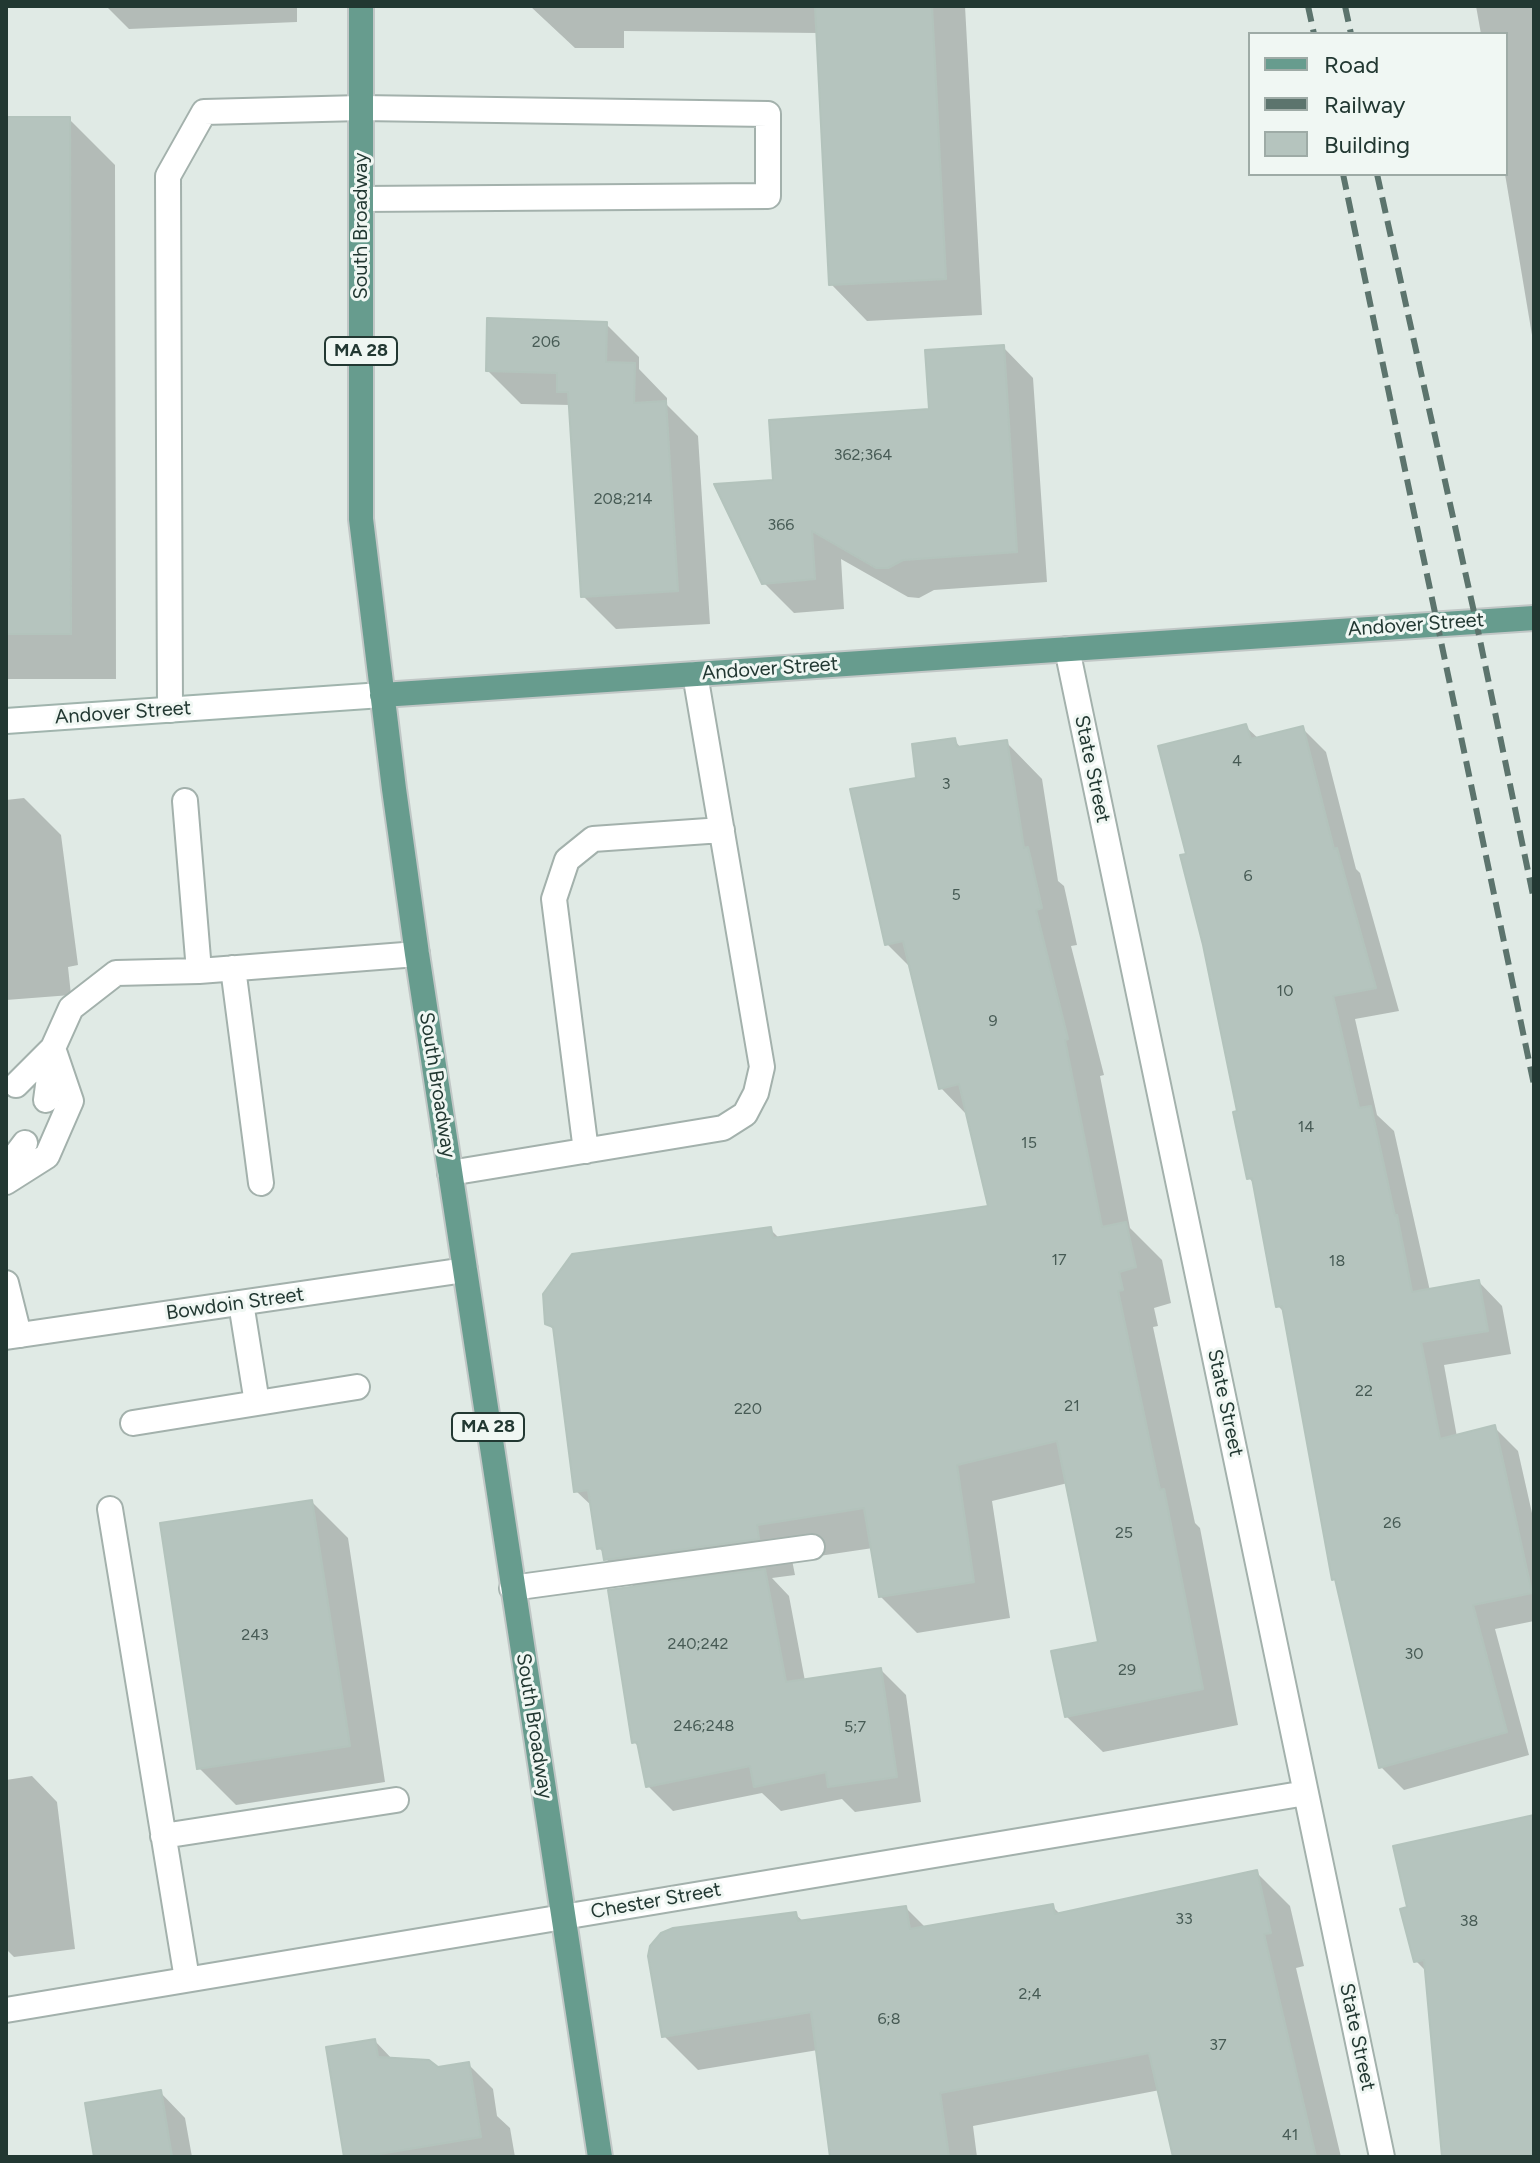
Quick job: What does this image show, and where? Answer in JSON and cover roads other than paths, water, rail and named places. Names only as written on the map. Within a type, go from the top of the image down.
[{"type":"main road","name":"South Broadway","points":[[361,6],[361,519],[417,954],[600,2157]]},
{"type":"main road","name":"Andover Street","points":[[382,695],[1534,618]]},
{"type":"street","points":[[170,710],[168,176],[204,112],[361,108],[768,114],[768,196],[362,199]]},
{"type":"street","name":"State Street","points":[[1067,649],[1382,2157]]},
{"type":"street","points":[[450,1173],[723,1128],[745,1114],[756,1093],[762,1067],[695,674]]},
{"type":"street","name":"Andover Street","points":[[6,721],[382,695]]},
{"type":"street","points":[[185,801],[199,971]]},
{"type":"street","points":[[586,1151],[554,899],[567,860],[593,839],[722,830]]},
{"type":"street","points":[[46,1100],[53,1048],[71,1008],[116,973],[199,971],[417,954]]},
{"type":"street","points":[[233,968],[261,1183]]},
{"type":"street","points":[[16,1085],[53,1048]]},
{"type":"street","points":[[6,1182],[47,1156],[71,1101],[53,1048]]},
{"type":"street","points":[[6,1168],[25,1143]]},
{"type":"street","name":"Bowdoin Street","points":[[12,1336],[465,1270]]},
{"type":"street","points":[[6,1283],[12,1336]]},
{"type":"street","points":[[241,1303],[257,1403]]},
{"type":"street","points":[[133,1423],[357,1387]]},
{"type":"street","points":[[110,1509],[187,1979]]},
{"type":"street","points":[[512,1588],[812,1547]]},
{"type":"street","name":"Chester Street","points":[[6,2010],[1306,1793]]},
{"type":"street","points":[[163,1836],[396,1800]]},
{"type":"railway","points":[[1308,6],[1314,32]]},
{"type":"railway","points":[[1345,6],[1351,32]]},
{"type":"railway","points":[[1343,176],[1534,1085]]},
{"type":"railway","points":[[1377,176],[1534,900]]}]
